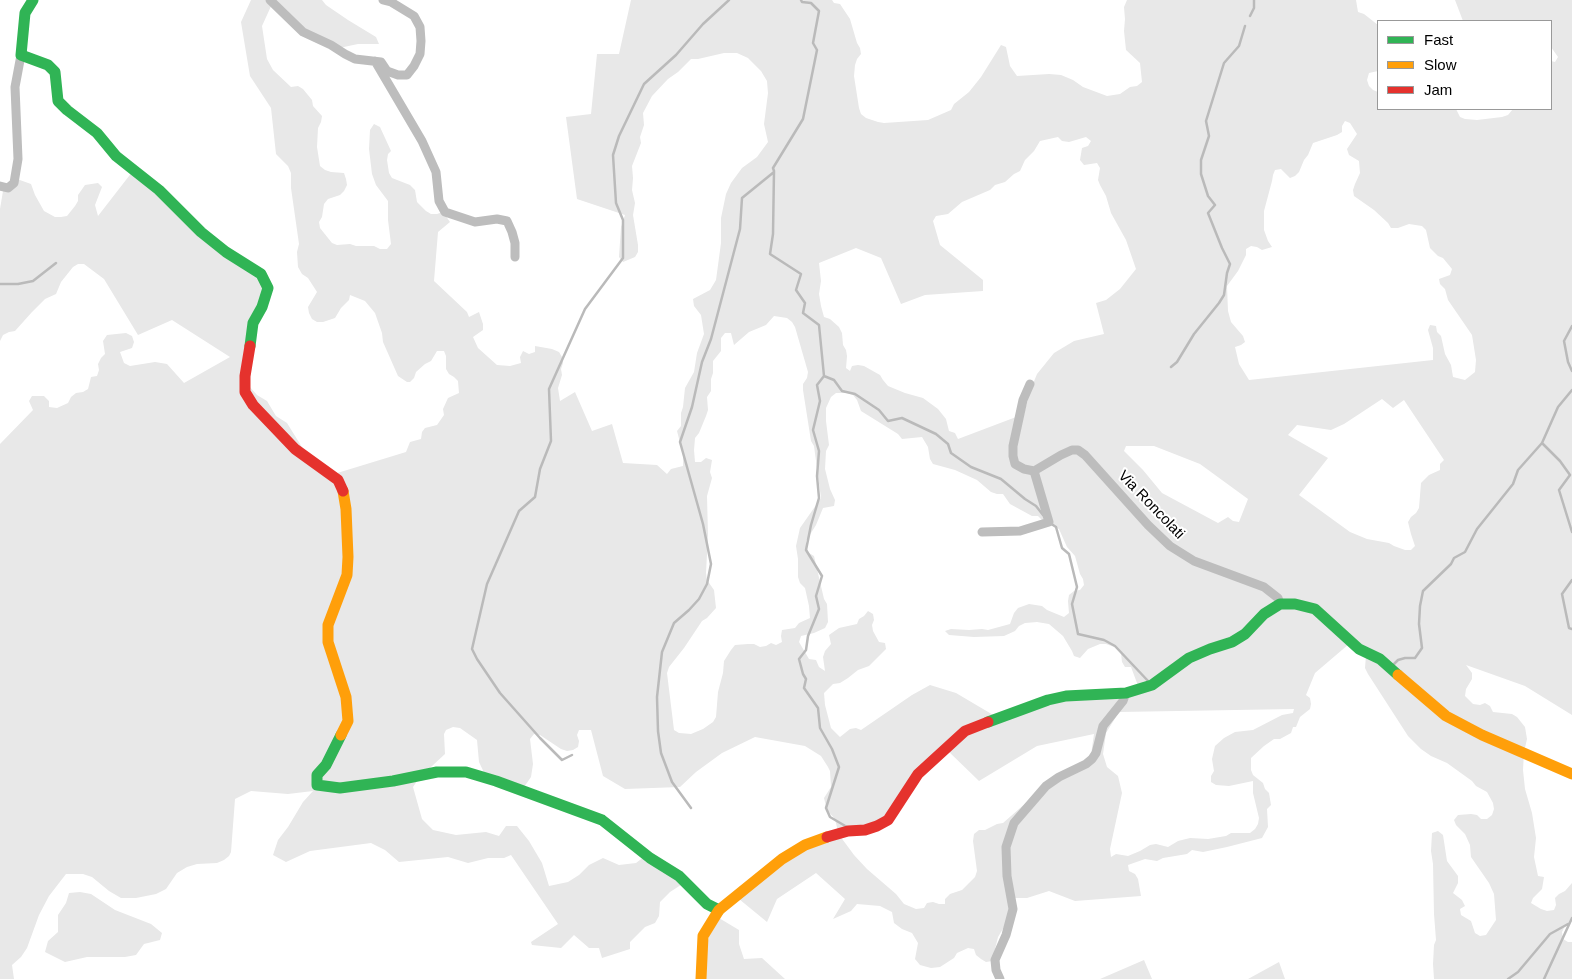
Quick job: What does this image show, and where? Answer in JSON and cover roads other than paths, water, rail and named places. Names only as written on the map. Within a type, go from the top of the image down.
[{"type":"street","points":[[0,186],[8,188],[14,184],[18,159],[15,87],[21,55],[25,14],[33,0]]},
{"type":"street","points":[[270,0],[303,32],[355,59],[382,62],[387,71],[398,75],[407,75],[420,54],[422,41],[420,27],[414,16],[392,2],[383,0]]},
{"type":"street","points":[[21,55],[48,65],[55,72],[58,101],[97,133],[116,156],[131,170],[159,190],[207,237],[226,252],[261,274],[268,288],[262,307],[252,323],[250,355],[245,376],[246,392],[253,405],[295,449],[338,480],[343,492],[346,509],[347,575],[328,625],[328,642],[346,697],[348,721],[326,765],[317,775],[317,785],[340,788],[393,781],[437,772],[466,772],[496,781],[602,820],[650,858],[678,876],[707,904],[719,910]]},
{"type":"street","points":[[375,61],[422,141],[436,172],[439,201],[444,212],[475,222],[497,219],[507,221],[515,243],[515,257]]},
{"type":"street","points":[[982,532],[1020,531],[1049,522],[1034,471],[1024,469],[1015,464],[1013,456],[1013,446],[1023,400],[1030,384]]},
{"type":"street","name":"Via Roncolati","points":[[1034,471],[1061,455],[1072,450],[1078,450],[1085,455],[1148,525],[1170,546],[1194,562],[1264,587],[1278,598],[1280,604]]},
{"type":"street","points":[[701,979],[704,936],[719,910],[782,859],[805,845],[848,831],[864,830],[888,820],[918,774],[965,731],[1048,700],[1066,696],[1139,690],[1152,684],[1189,658],[1232,642],[1245,634],[1264,614],[1280,604],[1295,604],[1315,609],[1358,650],[1380,659],[1446,716],[1482,735],[1572,774]]},
{"type":"street","points":[[1000,979],[996,970],[995,960],[1013,909],[1007,876],[1006,847],[1014,823],[1046,786],[1092,759],[1096,753],[1103,726],[1123,701],[1126,692]]},
{"type":"waterway","points":[[572,755],[562,760],[540,738],[500,693],[472,649],[487,584],[519,511],[535,497],[540,469],[551,441],[549,389],[585,309],[623,258],[623,220],[616,203],[613,155],[619,136],[644,84],[676,55],[703,24],[729,0]]},
{"type":"waterway","points":[[801,0],[802,2],[811,3],[819,11],[813,43],[817,50],[803,119],[773,168],[773,234],[770,254],[801,274],[796,290],[805,303],[803,313],[819,325],[824,376],[817,385],[820,401],[813,430],[819,451],[817,476],[819,498],[806,550],[822,576],[816,596],[819,609],[808,636],[806,650],[799,659],[806,679],[804,688],[818,708],[820,728],[832,749],[839,767],[826,808],[830,817],[847,827]]},
{"type":"waterway","points":[[1250,16],[1254,8],[1254,0]]},
{"type":"waterway","points":[[1171,367],[1177,362],[1194,334],[1224,295],[1230,264],[1208,213],[1215,205],[1208,196],[1201,174],[1201,160],[1209,136],[1206,121],[1224,63],[1239,46],[1245,26]]},
{"type":"waterway","points":[[691,808],[672,782],[661,753],[658,731],[657,697],[662,652],[674,623],[699,599],[707,584],[711,564],[703,524],[680,442],[692,407],[702,362],[711,339],[740,229],[742,198],[774,172]]},
{"type":"waterway","points":[[0,284],[18,284],[33,281],[56,263]]},
{"type":"waterway","points":[[1572,326],[1564,341],[1568,362],[1572,371]]},
{"type":"waterway","points":[[824,376],[834,380],[842,391],[855,394],[879,410],[888,421],[902,418],[936,434],[948,444],[951,453],[971,467],[1001,479],[1036,506],[1043,515]]},
{"type":"waterway","points":[[1393,665],[1398,660],[1415,658],[1422,648],[1419,624],[1423,591],[1451,564],[1454,558],[1465,552],[1477,529],[1513,484],[1518,470],[1542,443],[1558,407],[1572,390]]},
{"type":"waterway","points":[[1542,443],[1560,461],[1570,475],[1559,490],[1572,532]]},
{"type":"waterway","points":[[1050,523],[1056,527],[1062,548],[1069,554],[1077,587],[1072,604],[1078,634],[1104,640],[1115,646],[1149,682]]},
{"type":"waterway","points":[[1572,580],[1562,594],[1569,628],[1572,629]]},
{"type":"waterway","points":[[1544,979],[1572,918]]},
{"type":"waterway","points":[[1508,979],[1518,972],[1550,934],[1568,924]]}]
